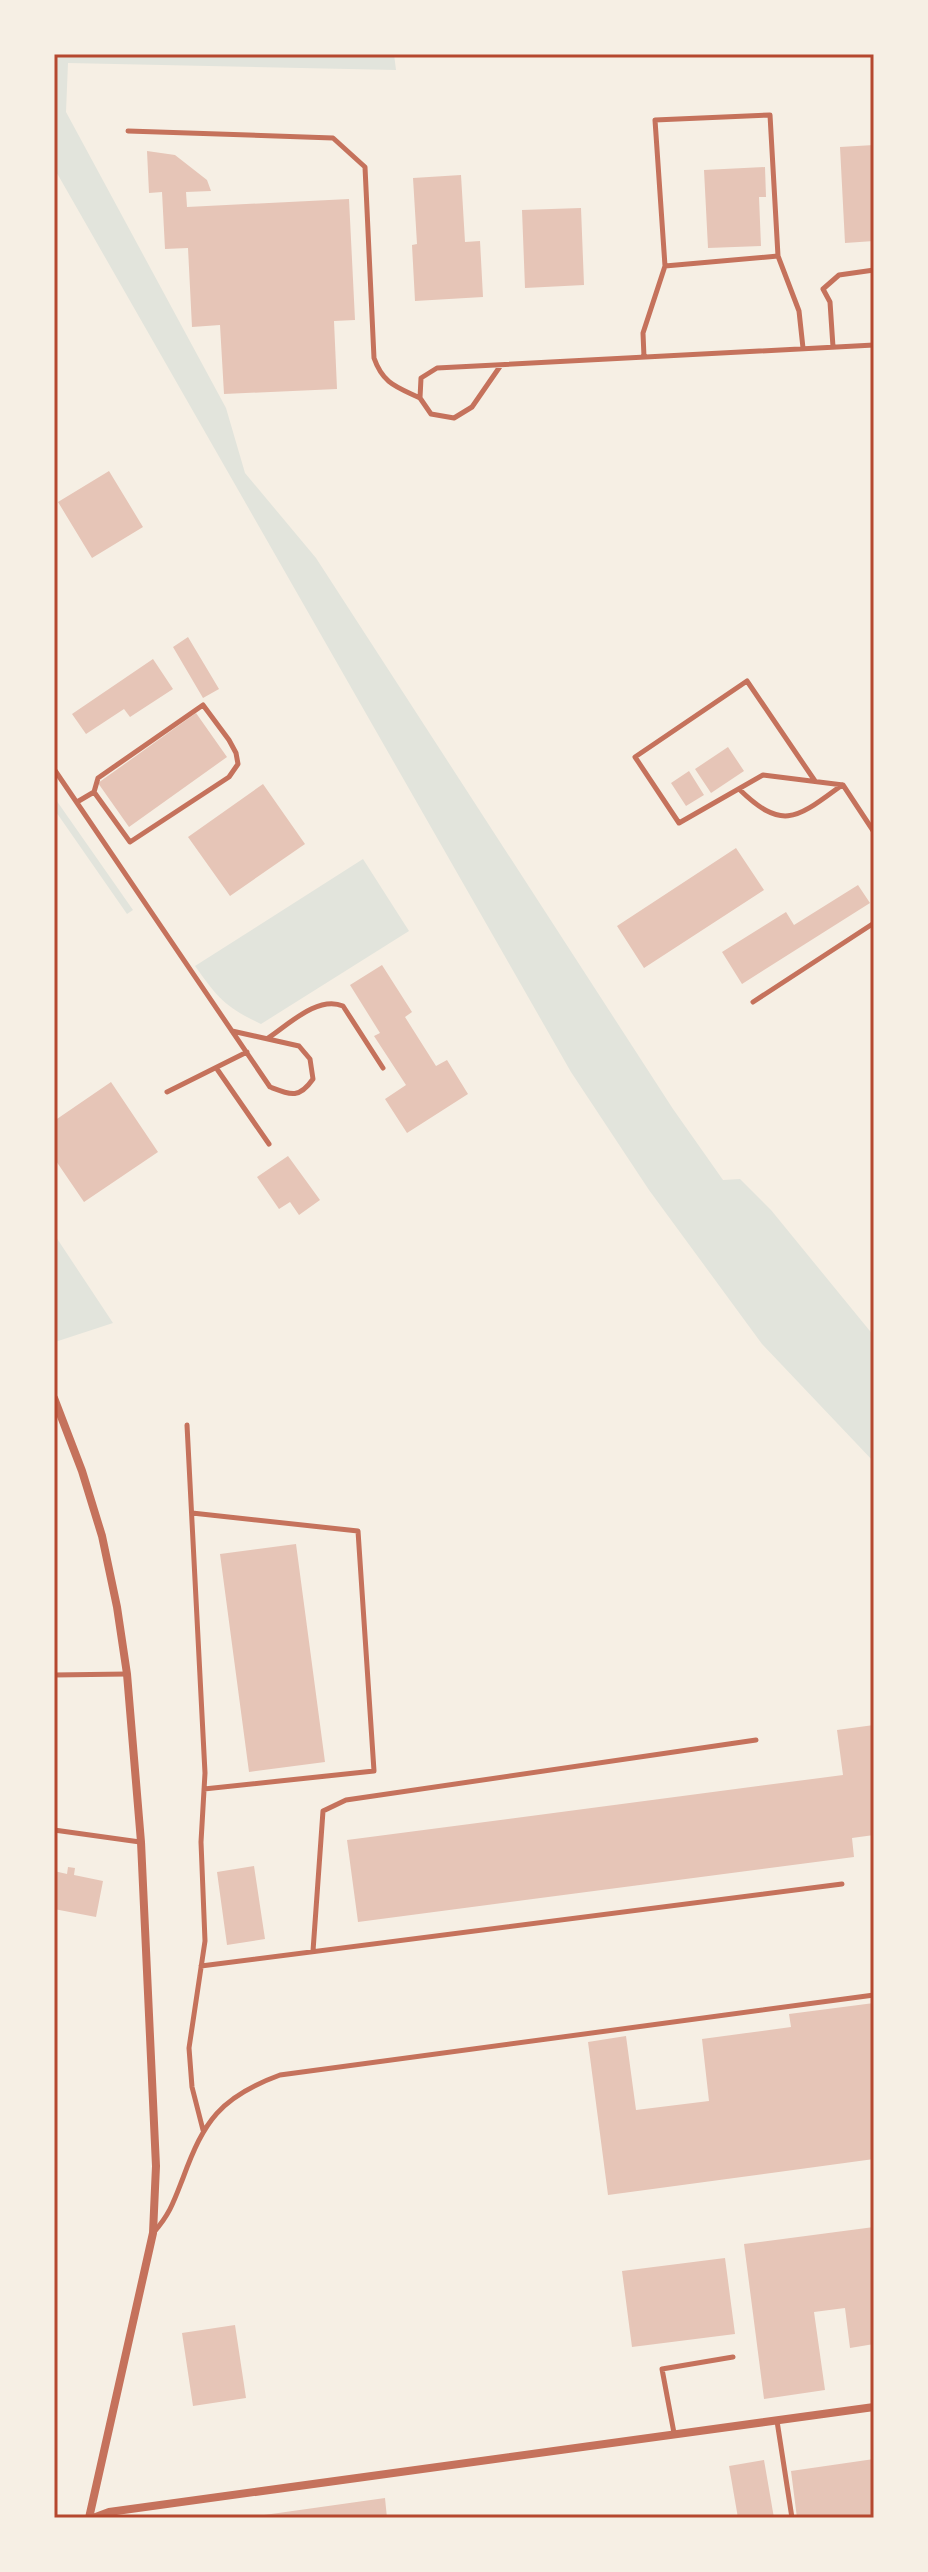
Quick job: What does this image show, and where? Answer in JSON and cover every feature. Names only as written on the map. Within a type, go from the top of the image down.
[{"type":"street","points":[[54,1398],[82,1471],[110,1570],[127,1674],[141,1842],[156,2166],[153,2233],[91,2518]]},
{"type":"street","points":[[91,2518],[109,2512],[874,2407]]},
{"type":"lane","points":[[644,357],[643,333],[665,266],[655,120],[770,115],[778,256],[799,311],[803,348]]},
{"type":"lane","points":[[128,131],[333,138],[365,167],[374,358],[380,375],[420,398],[431,414],[454,418],[472,407],[501,365]]},
{"type":"lane","points":[[665,266],[778,256]]},
{"type":"lane","points":[[833,347],[830,302],[823,289],[839,275],[874,270]]},
{"type":"lane","points":[[420,398],[421,378],[437,368],[874,345]]},
{"type":"lane","points":[[815,781],[747,681],[635,757],[679,823],[763,775],[843,785],[874,832]]},
{"type":"lane","points":[[77,802],[94,792],[98,778],[203,705],[236,753],[238,764],[229,777],[130,842],[94,792]]},
{"type":"lane","points":[[54,769],[270,1087],[290,1095],[305,1090],[313,1079],[310,1059],[299,1046],[232,1031]]},
{"type":"lane","points":[[739,789],[760,810],[776,816],[793,815],[811,808],[843,785]]},
{"type":"lane","points":[[753,1002],[874,923]]},
{"type":"lane","points":[[268,1038],[318,1006],[327,1002],[337,1003],[343,1006],[383,1068]]},
{"type":"lane","points":[[167,1092],[247,1052]]},
{"type":"lane","points":[[217,1069],[269,1144]]},
{"type":"lane","points":[[54,1429],[65,1425]]},
{"type":"lane","points":[[187,1425],[203,1720],[201,1842],[205,1941],[189,2048],[192,2087],[203,2131]]},
{"type":"lane","points":[[192,1513],[358,1531],[374,1771],[204,1789]]},
{"type":"lane","points":[[54,1675],[127,1674]]},
{"type":"lane","points":[[313,1951],[323,1811],[346,1800],[756,1740]]},
{"type":"lane","points":[[54,1830],[141,1842]]},
{"type":"lane","points":[[201,1966],[842,1884]]},
{"type":"lane","points":[[153,2233],[169,2215],[208,2121],[247,2089],[280,2075],[874,1995]]},
{"type":"lane","points":[[674,2433],[662,2369],[733,2357]]},
{"type":"lane","points":[[777,2421],[792,2518]]},
{"type":"shaded area","points":[[54,54],[394,54],[396,70],[68,63],[66,112],[226,408],[245,473],[316,558],[673,1109],[723,1180],[740,1179],[771,1210],[874,1336],[874,1462],[762,1344],[649,1190],[571,1072],[54,168]]},
{"type":"shaded area","points":[[54,797],[133,910],[127,914],[54,809]]},
{"type":"shaded area","points":[[363,859],[409,931],[261,1024],[223,1001],[195,966]]},
{"type":"shaded area","points":[[54,1234],[113,1323],[55,1342],[54,1342]]},
{"type":"building","points":[[874,145],[874,241],[845,243],[840,147]]},
{"type":"building","points":[[147,151],[175,155],[207,180],[211,191],[186,192],[187,207],[349,199],[355,320],[334,321],[337,389],[224,394],[220,325],[192,327],[188,248],[165,249],[162,192],[149,193]]},
{"type":"building","points":[[765,167],[766,197],[759,197],[761,246],[708,248],[704,170]]},
{"type":"building","points":[[461,175],[465,242],[480,241],[483,297],[415,301],[412,245],[417,244],[413,178]]},
{"type":"building","points":[[581,208],[584,285],[525,288],[522,210]]},
{"type":"building","points":[[109,471],[143,527],[92,558],[58,502]]},
{"type":"building","points":[[188,637],[219,689],[203,698],[173,647]]},
{"type":"building","points":[[153,659],[173,689],[130,717],[124,709],[86,734],[72,714]]},
{"type":"building","points":[[196,713],[227,757],[129,827],[98,783]]},
{"type":"building","points":[[728,747],[744,771],[711,793],[695,769]]},
{"type":"building","points":[[689,771],[704,795],[686,806],[671,783]]},
{"type":"building","points":[[263,784],[305,844],[230,896],[188,837]]},
{"type":"building","points":[[736,848],[764,890],[644,968],[617,926]]},
{"type":"building","points":[[858,885],[870,903],[742,984],[722,952],[786,912],[794,925]]},
{"type":"building","points":[[382,965],[412,1012],[405,1017],[436,1066],[447,1060],[468,1094],[407,1133],[385,1099],[406,1085],[374,1036],[380,1033],[350,985]]},
{"type":"building","points":[[111,1082],[158,1152],[84,1202],[54,1158],[54,1121]]},
{"type":"building","points":[[288,1156],[320,1200],[299,1215],[290,1202],[279,1209],[257,1177]]},
{"type":"building","points":[[296,1544],[325,1762],[249,1772],[220,1554]]},
{"type":"building","points":[[874,1725],[874,1835],[852,1838],[854,1857],[358,1922],[347,1840],[843,1775],[837,1730]]},
{"type":"building","points":[[254,1866],[265,1939],[227,1945],[217,1872]]},
{"type":"building","points":[[68,1867],[75,1868],[74,1875],[103,1881],[96,1917],[54,1909],[54,1871],[67,1874]]},
{"type":"building","points":[[874,2003],[874,2159],[608,2195],[588,2042],[626,2036],[636,2110],[709,2101],[702,2039],[791,2027],[789,2014]]},
{"type":"building","points":[[874,2227],[874,2344],[850,2348],[845,2308],[814,2312],[825,2390],[764,2399],[744,2244]]},
{"type":"building","points":[[725,2258],[735,2334],[632,2347],[622,2271]]},
{"type":"building","points":[[235,2325],[246,2398],[193,2406],[182,2333]]},
{"type":"building","points":[[874,2459],[874,2518],[797,2518],[791,2471]]},
{"type":"building","points":[[764,2460],[774,2518],[738,2518],[729,2466]]},
{"type":"building","points":[[385,2498],[387,2518],[257,2518],[257,2516]]}]
